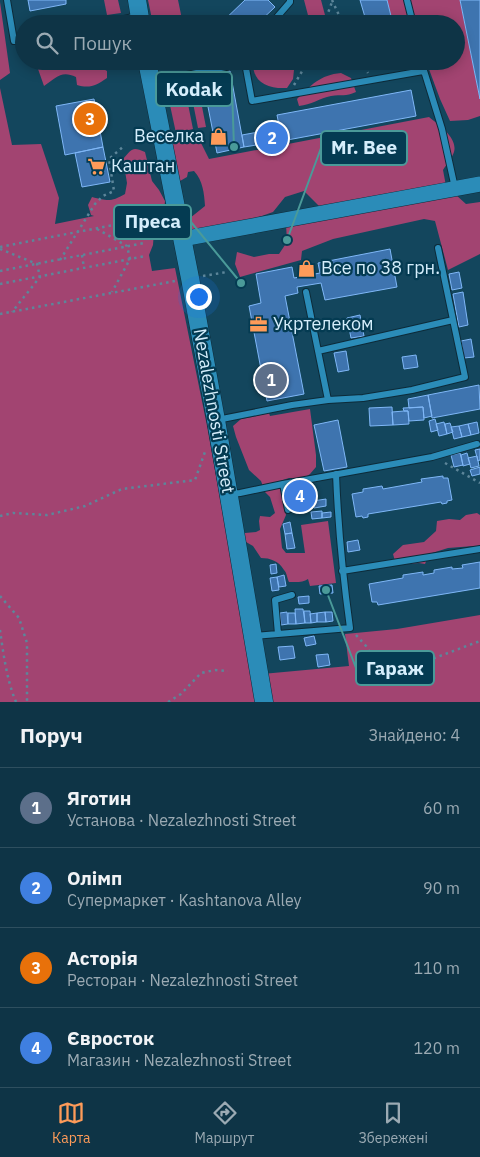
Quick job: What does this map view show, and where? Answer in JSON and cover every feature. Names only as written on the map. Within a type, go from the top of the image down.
[{"type":"main road","name":"Nezalezhnosti Street","points":[[149,70],[216,420],[264,702]]},
{"type":"street","points":[[182,239],[480,184]]},
{"type":"lane","points":[[7,0],[15,41]]},
{"type":"lane","points":[[279,15],[290,0]]},
{"type":"lane","points":[[407,0],[410,15]]},
{"type":"lane","points":[[151,83],[209,70]]},
{"type":"lane","points":[[246,70],[252,101],[423,71],[442,128],[455,188]]},
{"type":"lane","points":[[216,420],[292,405],[363,398],[412,390],[465,377],[438,248]]},
{"type":"lane","points":[[306,292],[328,400]]},
{"type":"lane","points":[[318,350],[453,320]]},
{"type":"lane","points":[[228,494],[432,457],[477,444]]},
{"type":"lane","points":[[253,636],[350,628],[342,571],[336,474]]},
{"type":"lane","points":[[282,484],[288,510]]},
{"type":"lane","points":[[342,571],[480,549]]},
{"type":"lane","points":[[278,634],[275,600],[292,595]]},
{"type":"path","points":[[327,15],[332,0]]},
{"type":"path","points":[[332,0],[339,15]]},
{"type":"path","points":[[287,95],[302,70]]},
{"type":"path","points":[[60,260],[95,204],[103,196],[114,191],[109,160],[125,145]]},
{"type":"path","points":[[0,248],[139,220]]},
{"type":"path","points":[[97,228],[127,246],[130,259],[112,292]]},
{"type":"path","points":[[0,271],[144,243]]},
{"type":"path","points":[[0,248],[37,264]]},
{"type":"path","points":[[82,255],[84,268]]},
{"type":"path","points":[[0,284],[146,256]]},
{"type":"path","points":[[37,264],[40,277]]},
{"type":"path","points":[[0,314],[227,272]]},
{"type":"path","points":[[12,312],[40,277]]},
{"type":"path","points":[[0,516],[13,513],[47,515],[85,506],[122,489],[195,480],[207,446]]},
{"type":"path","points":[[432,457],[480,483]]},
{"type":"path","points":[[0,596],[20,618],[27,643],[27,702]]},
{"type":"path","points":[[350,628],[366,646],[373,658],[389,664],[424,662],[480,641]]},
{"type":"path","points":[[0,630],[16,702]]},
{"type":"path","points":[[168,702],[181,694],[201,672],[228,671]]},
{"type":"shaded area","points":[[104,0],[118,0],[121,13],[107,15]]},
{"type":"shaded area","points":[[148,0],[178,0],[181,15],[151,15]]},
{"type":"shaded area","points":[[304,0],[321,0],[325,15],[308,15]]},
{"type":"shaded area","points":[[387,0],[460,0],[463,15],[391,15]]},
{"type":"shaded area","points":[[0,2],[10,73],[0,80]]},
{"type":"shaded area","points":[[465,25],[480,99],[480,116],[468,120],[450,121],[429,70],[465,70]]},
{"type":"shaded area","points":[[38,70],[107,71],[107,78],[97,84],[86,87],[77,85],[76,77],[66,74],[55,78],[44,86]]},
{"type":"shaded area","points":[[253,70],[294,70],[293,79],[287,88],[268,86],[262,83]]},
{"type":"shaded area","points":[[341,73],[351,78],[356,92],[335,95],[299,106],[297,99],[312,85],[322,78]]},
{"type":"shaded area","points":[[196,76],[206,127],[198,128],[188,78]]},
{"type":"shaded area","points":[[183,79],[193,129],[176,133],[165,82]]},
{"type":"shaded area","points":[[0,88],[12,145],[41,144],[59,198],[55,224],[94,216],[91,215],[88,205],[92,197],[109,200],[125,194],[127,183],[123,159],[135,149],[145,152],[152,181],[165,201],[163,220],[159,228],[154,231],[153,245],[149,255],[152,271],[175,268],[207,426],[252,675],[349,666],[345,634],[397,629],[480,615],[480,702],[0,702]]},
{"type":"shaded area","points":[[429,117],[447,132],[453,142],[454,152],[443,170],[446,186],[466,204],[480,202],[480,254],[448,270],[435,221],[424,219],[333,239],[302,251],[301,260],[240,277],[235,264],[237,252],[254,257],[279,254],[287,242],[286,224],[320,207],[304,191],[285,197],[273,212],[236,225],[208,229],[191,229],[190,218],[205,206],[201,183],[194,171],[188,172],[187,177],[180,181],[173,179],[171,140],[182,137],[200,141],[209,159]]},
{"type":"shaded area","points":[[310,409],[316,467],[304,478],[289,478],[280,481],[286,515],[280,529],[282,548],[286,553],[305,553],[301,525],[328,521],[336,583],[310,586],[308,579],[301,582],[289,582],[280,564],[271,559],[261,558],[253,546],[246,542],[245,533],[260,530],[260,516],[270,517],[275,513],[270,497],[265,492],[261,481],[249,470],[233,426],[241,419],[269,413],[270,416]]},
{"type":"shaded area","points":[[477,513],[480,515],[480,553],[474,546],[448,548],[429,554],[425,564],[396,565],[393,554],[403,545],[424,542],[436,531],[437,521],[460,520],[466,515]]},
{"type":"building","points":[[28,0],[66,0],[66,4],[30,11]]},
{"type":"building","points":[[245,0],[268,0],[275,7],[267,15],[229,15]]},
{"type":"building","points":[[360,0],[387,0],[391,15],[364,15]]},
{"type":"building","points":[[460,0],[480,0],[480,99],[465,25],[465,15],[463,15]]},
{"type":"building","points":[[230,71],[244,147],[217,153],[202,76]]},
{"type":"building","points":[[411,90],[416,116],[282,141],[277,115]]},
{"type":"building","points":[[94,99],[103,147],[65,155],[56,106]]},
{"type":"building","points":[[280,128],[282,141],[244,147],[242,135]]},
{"type":"building","points":[[103,147],[110,182],[82,187],[75,153]]},
{"type":"building","points":[[390,249],[397,287],[325,300],[321,283],[297,287],[298,293],[285,296],[304,394],[267,401],[249,306],[261,303],[256,274],[292,267],[294,278],[320,273],[318,263]]},
{"type":"building","points":[[459,272],[462,288],[452,290],[449,274]]},
{"type":"building","points":[[463,292],[468,325],[459,327],[453,294]]},
{"type":"building","points":[[360,315],[364,336],[351,338],[347,318]]},
{"type":"building","points":[[471,339],[474,357],[464,358],[461,341]]},
{"type":"building","points":[[346,351],[349,370],[338,372],[334,353]]},
{"type":"building","points":[[416,355],[418,367],[404,369],[402,357]]},
{"type":"building","points":[[479,385],[480,409],[432,418],[428,395]]},
{"type":"building","points":[[428,395],[432,416],[424,418],[423,407],[409,408],[408,399]]},
{"type":"building","points":[[392,407],[393,425],[370,426],[369,408]]},
{"type":"building","points":[[423,407],[424,420],[409,421],[408,411],[404,411],[403,408]]},
{"type":"building","points":[[408,411],[409,424],[393,425],[392,412]]},
{"type":"building","points":[[435,419],[438,430],[431,432],[429,421]]},
{"type":"building","points":[[338,420],[347,467],[324,471],[314,425]]},
{"type":"building","points":[[444,422],[447,434],[439,436],[436,424]]},
{"type":"building","points":[[477,422],[479,433],[471,435],[468,424]]},
{"type":"building","points":[[450,423],[453,432],[447,434],[445,424]]},
{"type":"building","points":[[468,424],[471,435],[462,437],[459,426]]},
{"type":"building","points":[[459,426],[462,437],[454,439],[451,427]]},
{"type":"building","points":[[480,449],[480,460],[478,461],[475,450]]},
{"type":"building","points":[[460,453],[463,465],[454,467],[451,455]]},
{"type":"building","points":[[467,453],[470,464],[463,466],[461,455]]},
{"type":"building","points":[[477,456],[479,466],[471,468],[468,458]]},
{"type":"building","points":[[480,467],[480,474],[472,476],[470,470]]},
{"type":"building","points":[[443,476],[443,478],[448,478],[452,500],[447,501],[447,503],[442,504],[441,502],[368,514],[368,517],[363,518],[362,516],[356,517],[352,494],[363,492],[363,489],[382,486],[383,489],[422,482],[421,479]]},
{"type":"building","points":[[304,487],[305,494],[308,493],[308,508],[295,510],[291,490]]},
{"type":"building","points":[[326,499],[326,506],[314,508],[313,501]]},
{"type":"building","points":[[322,511],[322,518],[312,519],[311,512]]},
{"type":"building","points":[[331,512],[331,517],[322,518],[322,513]]},
{"type":"building","points":[[290,522],[292,533],[285,534],[283,524]]},
{"type":"building","points":[[292,533],[295,548],[287,549],[285,534]]},
{"type":"building","points":[[358,540],[360,550],[348,552],[347,542]]},
{"type":"building","points":[[480,562],[480,588],[378,605],[377,602],[372,602],[369,584],[403,578],[403,575],[423,572],[423,575],[434,573],[434,570],[452,567],[452,569],[463,568],[462,565]]},
{"type":"building","points":[[276,564],[277,573],[271,574],[270,565]]},
{"type":"building","points":[[284,575],[286,586],[279,587],[277,577]]},
{"type":"building","points":[[277,577],[279,590],[272,591],[270,578]]},
{"type":"building","points":[[332,585],[333,593],[320,594],[319,586]]},
{"type":"building","points":[[309,596],[309,603],[299,604],[298,597]]},
{"type":"building","points":[[295,609],[303,609],[305,623],[296,624]]},
{"type":"building","points":[[304,611],[310,611],[311,623],[305,623]]},
{"type":"building","points":[[287,612],[288,624],[281,625],[280,613]]},
{"type":"building","points":[[325,612],[332,612],[333,621],[326,622]]},
{"type":"building","points":[[325,612],[326,622],[317,622],[317,613]]},
{"type":"building","points":[[288,613],[295,613],[296,624],[288,624]]},
{"type":"building","points":[[317,613],[317,622],[311,623],[310,614]]},
{"type":"building","points":[[314,636],[316,644],[306,646],[304,638]]},
{"type":"building","points":[[293,646],[295,658],[280,660],[278,647]]},
{"type":"building","points":[[328,654],[330,665],[318,667],[316,655]]},
{"type":"place","name":"Асторія","points":[[90,119]]},
{"type":"place","name":"Веселка","points":[[218,136]]},
{"type":"place","name":"Олімп","points":[[272,138]]},
{"type":"place","name":"Kodak","points":[[234,147]]},
{"type":"place","name":"Каштан","points":[[97,166]]},
{"type":"place","name":"Mr. Bee","points":[[287,240]]},
{"type":"place","name":"Все по 38 грн.","points":[[307,268]]},
{"type":"place","name":"Преса","points":[[241,283]]},
{"type":"place","name":"Укртелеком","points":[[259,324]]},
{"type":"place","name":"Яготин","points":[[271,380]]},
{"type":"place","name":"Євросток","points":[[300,496]]},
{"type":"place","name":"Гараж","points":[[326,590]]}]
